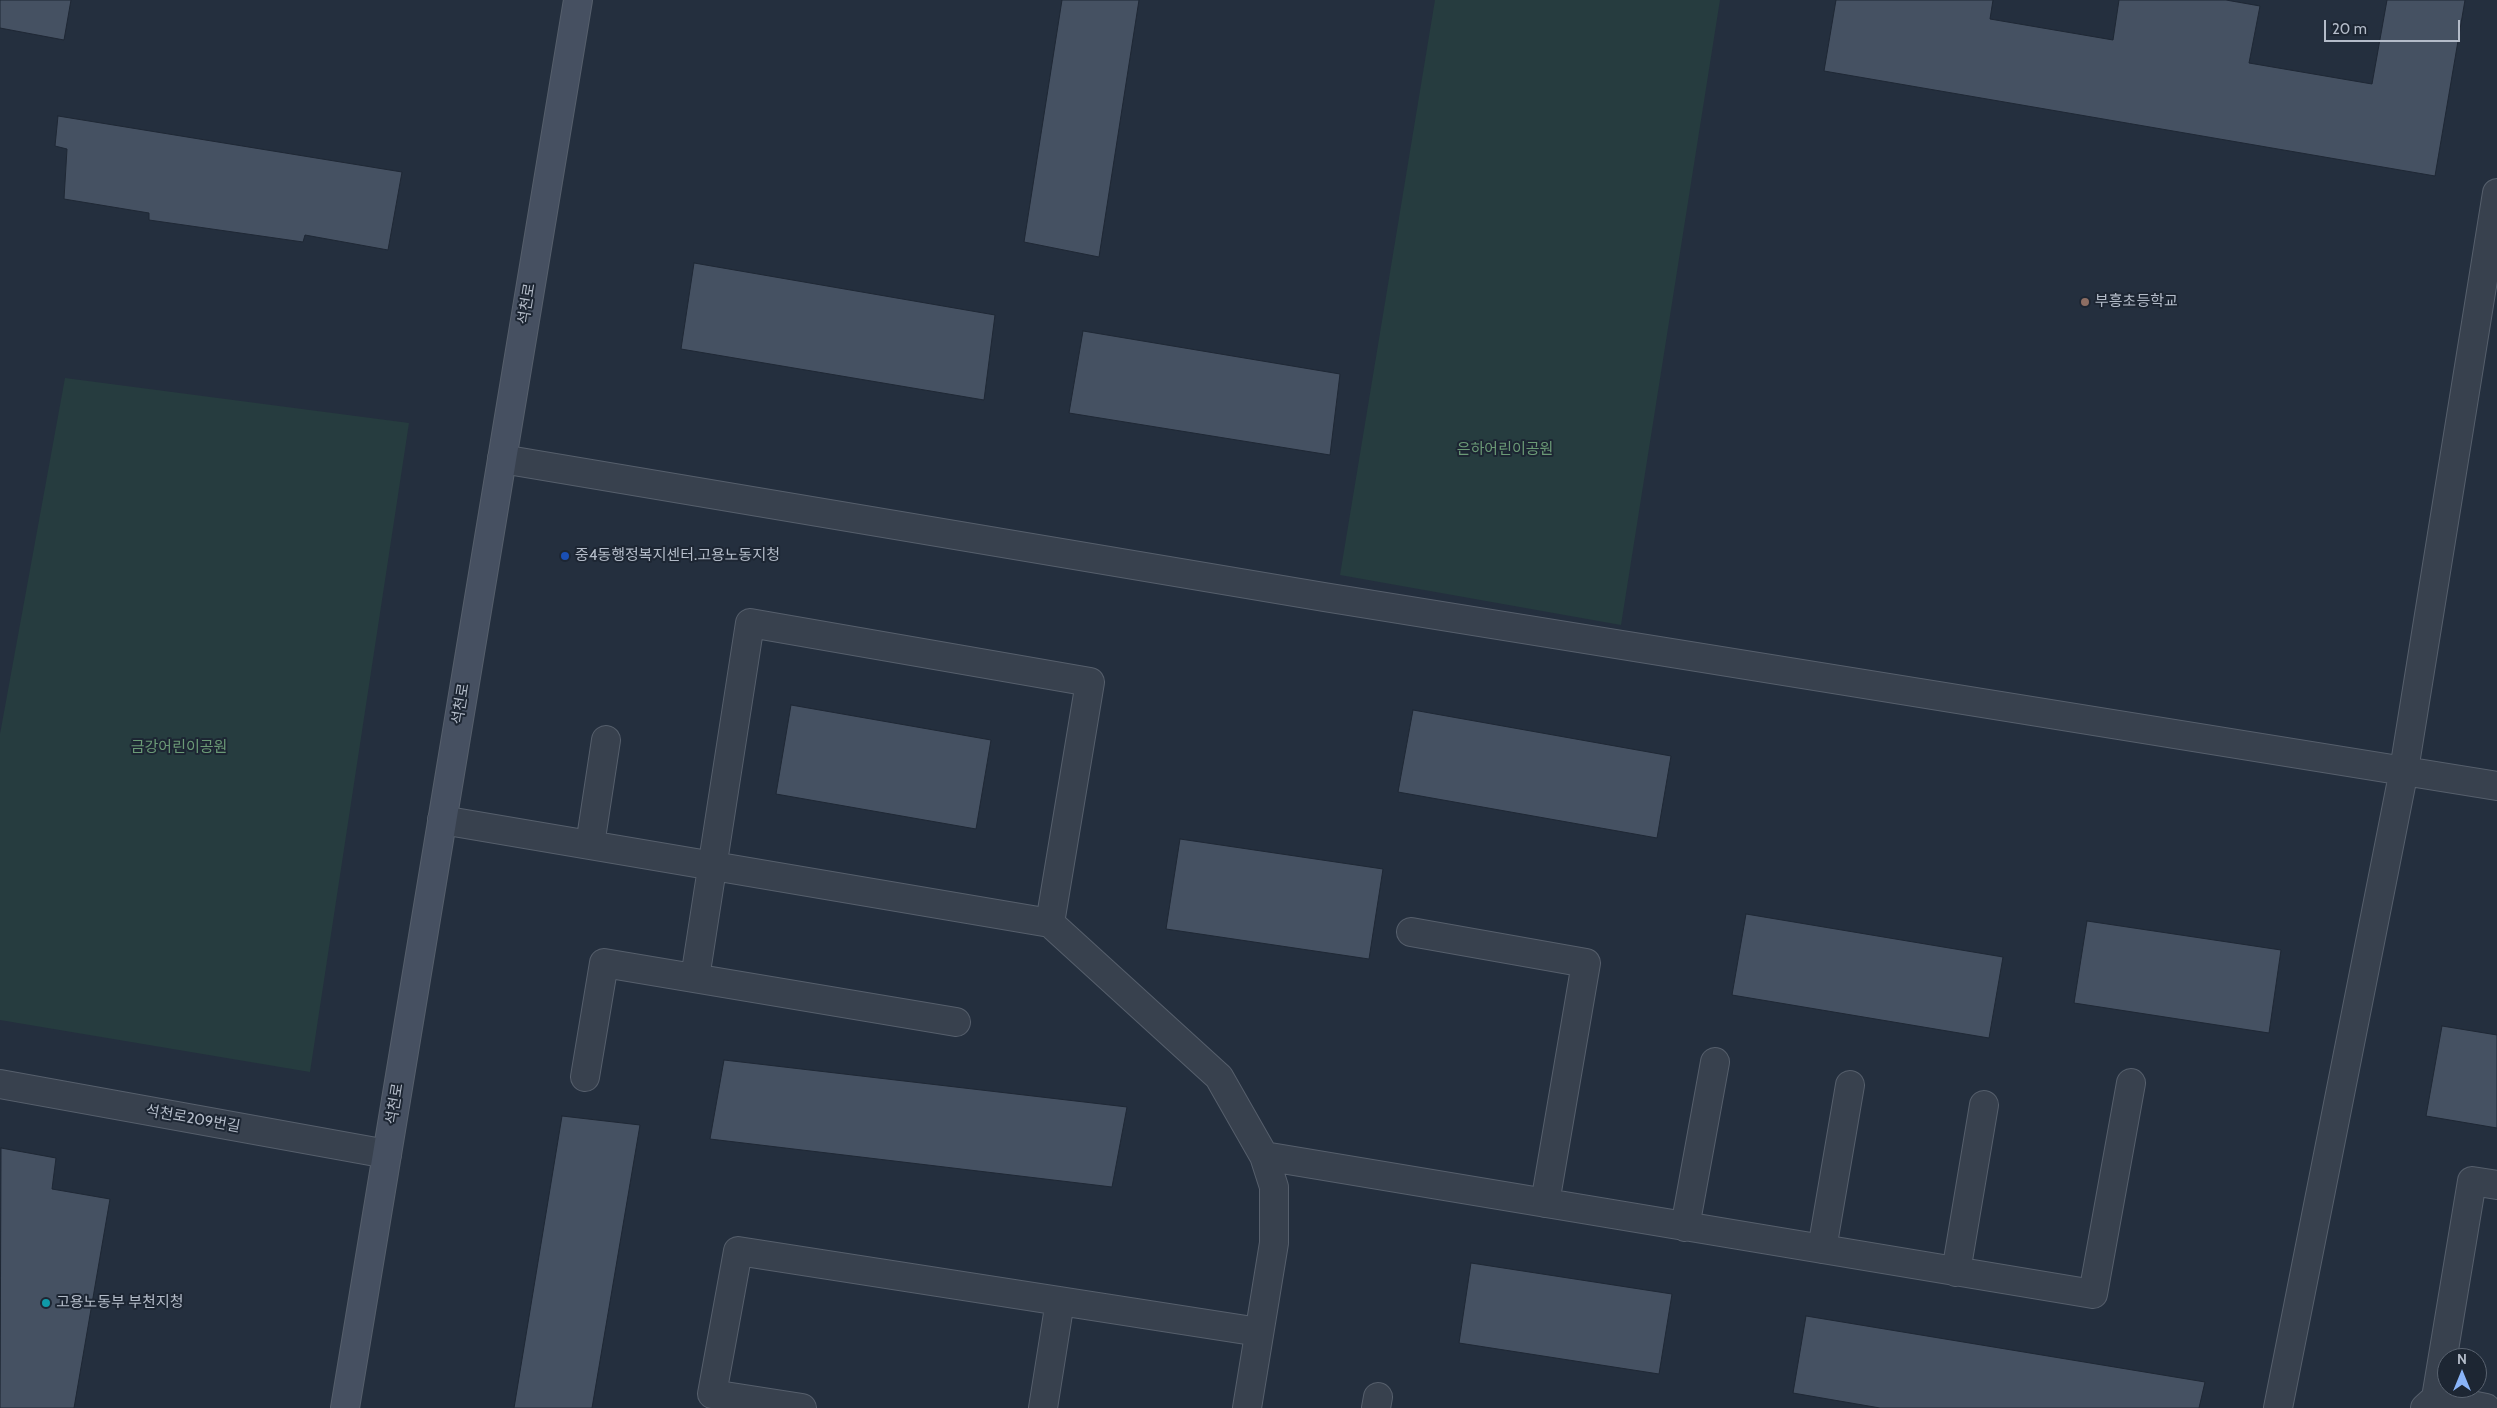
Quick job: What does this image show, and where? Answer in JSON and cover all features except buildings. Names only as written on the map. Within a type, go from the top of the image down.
[{"type":"street","name":"석천로","points":[[345,1408],[578,0]]},
{"type":"street","points":[[2278,1408],[2404,770],[2497,193]]},
{"type":"street","points":[[502,459],[1334,598],[2497,786]]},
{"type":"street","points":[[695,978],[750,623],[1090,682],[1050,923]]},
{"type":"street","points":[[590,845],[606,740]]},
{"type":"street","points":[[442,820],[1050,923],[1219,1076],[1264,1156],[1274,1187],[1274,1243],[1247,1408]]},
{"type":"street","points":[[1411,932],[1586,963],[1545,1203]]},
{"type":"street","points":[[585,1076],[604,963],[956,1022]]},
{"type":"street","points":[[1685,1226],[1715,1062]]},
{"type":"street","points":[[1264,1156],[2093,1294],[2130,1083]]},
{"type":"street","name":"석천로209번길","points":[[0,1084],[386,1154]]},
{"type":"street","points":[[1822,1249],[1850,1085]]},
{"type":"street","points":[[1956,1272],[1984,1105]]},
{"type":"street","points":[[2486,1408],[2431,1403],[2472,1181],[2497,1185]]},
{"type":"street","points":[[802,1408],[712,1394],[738,1251],[1259,1332]]},
{"type":"street","points":[[1043,1408],[1060,1301]]},
{"type":"green space","name":"은하어린이공원","points":[[1435,0],[1720,0],[1621,625],[1340,575]]},
{"type":"green space","name":"금강어린이공원","points":[[65,378],[409,423],[310,1072],[0,1020],[0,734]]},
{"type":"place","name":"부흥초등학교","points":[[2085,302]]},
{"type":"place","name":"중4동행정복지센터.고용노동지청","points":[[565,556]]},
{"type":"place","name":"고용노동부 부천지청","points":[[46,1303]]}]
